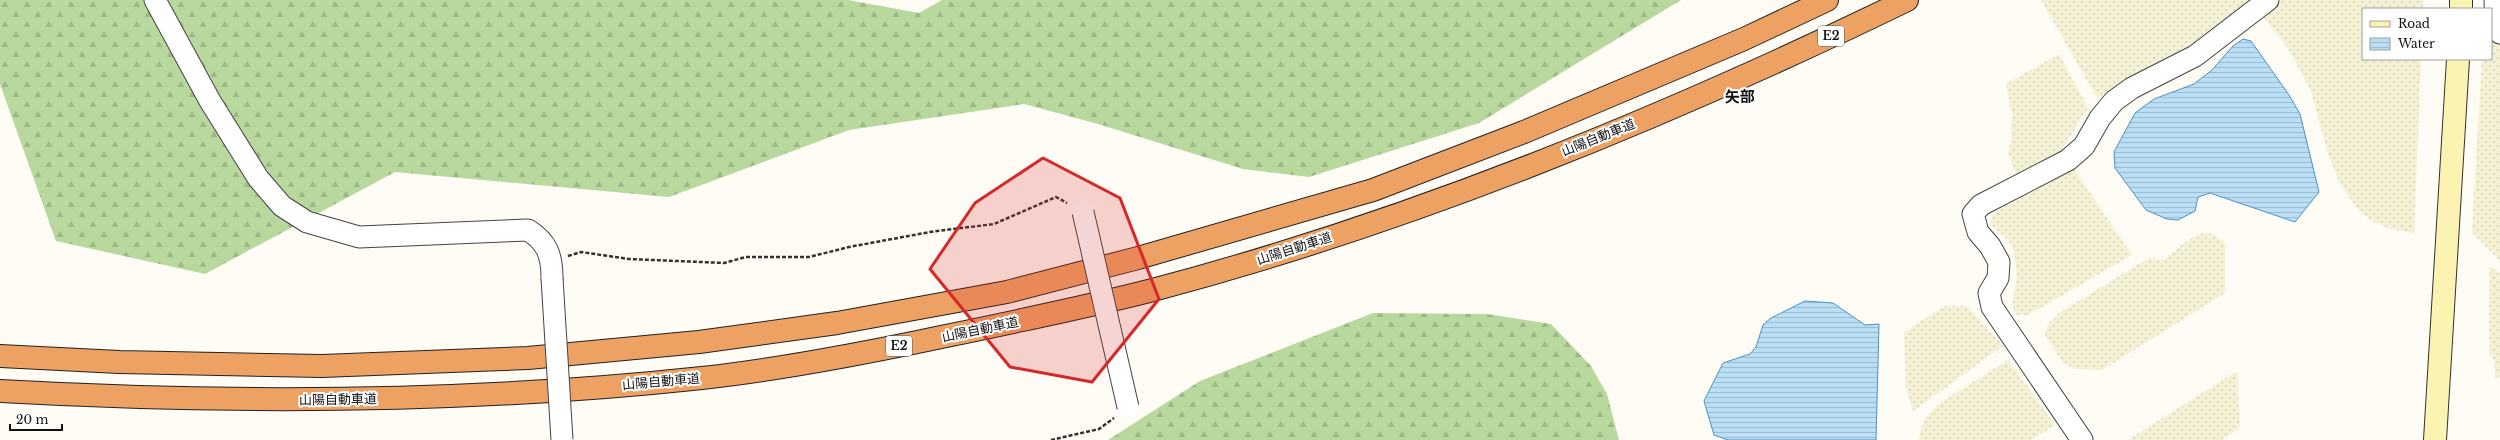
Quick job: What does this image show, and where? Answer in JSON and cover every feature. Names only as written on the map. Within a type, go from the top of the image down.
[{"type":"highway","points":[[0,356],[119,362],[322,366],[528,358],[699,342],[845,321],[1015,290],[1138,258],[1372,190],[1524,132],[1744,39],[1827,0]]},
{"type":"highway","name":"山陽自動車道","points":[[0,391],[110,397],[333,400],[537,392],[690,379],[843,357],[1058,312],[1148,291],[1256,260],[1381,220],[1529,165],[1756,72],[1907,0]]},
{"type":"street","points":[[155,0],[210,101],[258,178],[282,206],[301,218],[329,230],[359,237],[528,230],[541,238],[552,270],[562,440]]},
{"type":"street","points":[[2082,440],[1992,307],[1989,293],[1998,278],[1999,262],[1990,246],[1978,232],[1973,214],[1981,205],[2068,160],[2084,146],[2100,118],[2114,101],[2132,88],[2195,56],[2268,0]]},
{"type":"street","points":[[2495,0],[2496,27],[2500,33]]},
{"type":"street","points":[[2435,440],[2458,60]]},
{"type":"street","points":[[1083,212],[1128,407]]},
{"type":"path","points":[[552,270],[581,252],[629,260],[670,263],[724,263],[746,257],[809,257],[849,247],[930,232],[994,224],[1056,197],[1083,212]]},
{"type":"path","points":[[1051,440],[1099,429],[1128,407]]},
{"type":"highlighted area","points":[[1043,158],[1120,198],[1159,299],[1092,382],[1010,367],[930,269],[975,203]]},
{"type":"shaded area","points":[[2041,0],[2250,0],[2185,54],[2136,74],[2097,98]]},
{"type":"shaded area","points":[[2282,0],[2423,0],[2423,8],[2362,8],[2362,60],[2421,60],[2414,233],[2391,229],[2372,221],[2359,211],[2340,184],[2328,154],[2311,91],[2288,48],[2262,15]]},
{"type":"shaded area","points":[[2492,32],[2500,44],[2500,261],[2472,232],[2482,60],[2492,60]]},
{"type":"shaded area","points":[[2059,54],[2088,108],[2062,150],[2053,160],[2016,175],[2008,153],[2011,143],[2012,114],[2006,84]]},
{"type":"shaded area","points":[[2072,166],[2132,255],[2028,315],[2017,315],[2012,307],[2017,276],[2014,251],[2009,241],[1990,224],[1992,216],[1998,210]]},
{"type":"shaded area","points":[[2203,233],[2213,234],[2225,243],[2225,293],[2102,370],[2075,369],[2063,363],[2045,335],[2048,324],[2059,313],[2149,258],[2164,260],[2191,238]]},
{"type":"shaded area","points":[[2490,267],[2500,273],[2500,377],[2495,379],[2494,359],[2490,354]]},
{"type":"shaded area","points":[[1945,306],[1967,306],[2003,346],[1913,411],[1906,387],[1904,332]]},
{"type":"shaded area","points":[[2008,360],[2055,425],[2031,440],[1919,440],[1920,431],[1926,417],[1940,403]]},
{"type":"shaded area","points":[[2237,371],[2240,428],[2222,440],[2128,440]]},
{"type":"green space","points":[[0,0],[848,0],[919,13],[942,0],[1681,0],[1479,123],[1309,177],[1243,169],[1098,124],[1024,104],[849,130],[669,197],[395,172],[205,274],[56,241],[0,84]]},
{"type":"green space","points":[[1373,313],[1487,314],[1551,324],[1591,366],[1607,394],[1619,440],[1108,440],[1200,381]]},
{"type":"water","points":[[2243,39],[2251,41],[2289,95],[2300,114],[2319,192],[2295,222],[2210,193],[2198,197],[2195,211],[2178,220],[2167,219],[2146,210],[2115,168],[2114,152],[2135,113],[2154,99],[2194,84],[2212,70],[2233,46]]},
{"type":"water","points":[[1805,301],[1833,303],[1865,325],[1879,324],[1876,440],[1728,440],[1714,435],[1704,401],[1723,363],[1750,354],[1756,347],[1763,325],[1771,318]]},
{"type":"district","name":"矢部","points":[[1740,97]]}]
